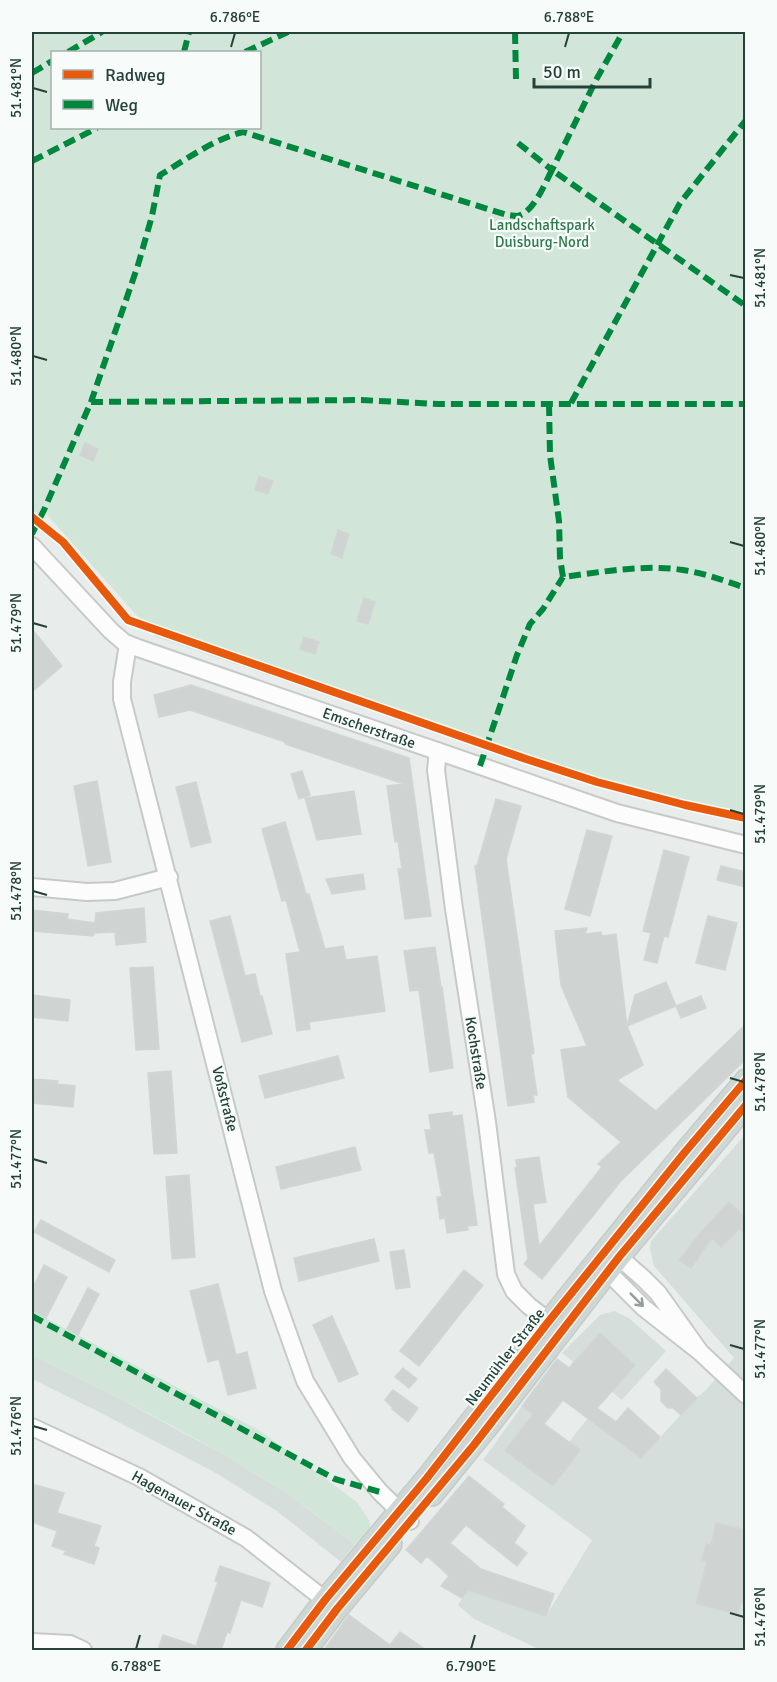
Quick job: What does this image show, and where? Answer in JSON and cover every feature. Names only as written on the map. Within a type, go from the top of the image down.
[{"type":"main road","name":"Neumühler Straße","points":[[610,1262],[746,1080]]},
{"type":"main road","name":"Neumühler Straße","points":[[306,1650],[484,1406],[746,1105]]},
{"type":"main road","name":"Neumühler Straße","points":[[287,1650],[325,1600],[405,1516]]},
{"type":"street","name":"Emscherstraße","points":[[32,546],[111,631],[128,644],[617,813],[746,845]]},
{"type":"street","name":"Voßstraße","points":[[128,644],[122,682],[122,699],[273,1291],[305,1381],[352,1458],[380,1492],[405,1516]]},
{"type":"street","name":"Kochstraße","points":[[438,751],[436,770],[454,909],[487,1122],[506,1274],[514,1291],[555,1326]]},
{"type":"street","points":[[32,886],[87,892],[115,891],[169,877]]},
{"type":"street","points":[[610,1262],[644,1278],[658,1293],[700,1352],[746,1395]]},
{"type":"street","name":"Hagenauer Straße","points":[[32,1427],[149,1483],[246,1538],[325,1600]]},
{"type":"street","points":[[32,1641],[49,1646],[70,1644],[83,1650]]},
{"type":"shaded area","points":[[745,1135],[745,1650],[541,1650],[474,1619],[458,1605],[468,1589],[546,1616],[592,1540],[483,1460],[522,1406],[569,1442],[588,1418],[641,1458],[734,1358],[654,1266],[650,1249],[651,1241]]},
{"type":"shaded area","points":[[614,1311],[629,1318],[666,1351],[622,1400],[562,1353],[600,1315]]},
{"type":"shaded area","points":[[32,1355],[225,1455],[290,1495],[355,1544],[341,1562],[277,1511],[214,1472],[32,1379]]},
{"type":"green space","name":"Landschaftspark Duisburg-Nord","points":[[32,32],[745,32],[745,820],[521,761],[156,637],[42,509],[35,517],[32,513]]},
{"type":"green space","points":[[32,1311],[262,1432],[357,1502],[369,1520],[371,1529],[355,1544],[298,1501],[227,1456],[32,1355]]},
{"type":"building","points":[[85,443],[98,449],[93,461],[80,455]]},
{"type":"building","points":[[259,476],[273,481],[268,494],[255,490]]},
{"type":"building","points":[[338,530],[349,534],[342,558],[331,554]]},
{"type":"building","points":[[364,598],[375,602],[368,624],[357,621]]},
{"type":"building","points":[[32,629],[62,666],[32,692]]},
{"type":"building","points":[[304,637],[319,642],[315,654],[300,649]]},
{"type":"building","points":[[191,685],[409,758],[431,916],[405,919],[398,869],[402,869],[398,841],[395,842],[387,786],[404,784],[190,710],[159,717],[154,695]]},
{"type":"building","points":[[302,771],[310,795],[299,799],[291,774]]},
{"type":"building","points":[[97,781],[111,862],[88,866],[74,786]]},
{"type":"building","points":[[196,782],[211,842],[191,847],[176,787]]},
{"type":"building","points":[[354,791],[361,834],[317,840],[305,798]]},
{"type":"building","points":[[496,799],[521,806],[506,859],[534,1053],[531,1054],[537,1095],[533,1095],[534,1102],[508,1106],[475,866],[477,866]]},
{"type":"building","points":[[285,822],[325,949],[343,946],[346,960],[377,956],[385,1011],[309,1022],[310,1029],[297,1031],[286,954],[300,952],[286,900],[282,901],[262,829]]},
{"type":"building","points":[[587,830],[612,836],[590,916],[565,909]]},
{"type":"building","points":[[664,850],[689,857],[668,937],[664,936],[657,963],[644,960],[651,933],[643,931]]},
{"type":"building","points":[[721,866],[746,872],[746,887],[717,880]]},
{"type":"building","points":[[363,874],[365,889],[332,894],[326,879]]},
{"type":"building","points":[[144,908],[146,942],[116,945],[115,932],[94,933],[93,936],[32,931],[32,910],[68,914],[67,919],[95,923],[96,913]]},
{"type":"building","points":[[230,916],[245,976],[255,974],[272,1034],[242,1042],[210,921]]},
{"type":"building","points":[[708,916],[737,923],[725,970],[696,963]]},
{"type":"building","points":[[587,928],[585,934],[601,932],[602,936],[616,934],[627,1026],[643,1065],[617,1080],[656,1111],[746,1024],[746,1059],[620,1182],[542,1279],[524,1264],[528,1259],[515,1168],[517,1168],[516,1160],[539,1157],[546,1202],[533,1204],[539,1246],[602,1167],[598,1164],[621,1142],[568,1097],[561,1050],[587,1046],[561,985],[555,931]]},
{"type":"building","points":[[435,947],[453,1068],[430,1072],[419,990],[410,991],[404,951]]},
{"type":"building","points":[[153,967],[159,1049],[136,1050],[130,968]]},
{"type":"building","points":[[666,982],[676,1006],[627,1026],[635,995]]},
{"type":"building","points":[[32,995],[70,1000],[68,1021],[32,1017]]},
{"type":"building","points":[[701,996],[706,1008],[681,1018],[676,1006]]},
{"type":"building","points":[[338,1056],[344,1078],[265,1098],[259,1076]]},
{"type":"building","points":[[171,1071],[177,1153],[154,1154],[148,1073]]},
{"type":"building","points":[[32,1079],[58,1081],[57,1084],[75,1086],[73,1107],[32,1103]]},
{"type":"building","points":[[452,1112],[452,1116],[462,1115],[477,1225],[467,1226],[468,1230],[447,1233],[445,1218],[440,1219],[437,1197],[442,1197],[434,1153],[429,1153],[425,1130],[431,1130],[429,1115]]},
{"type":"building","points":[[355,1147],[361,1170],[281,1189],[276,1167]]},
{"type":"building","points":[[189,1175],[195,1257],[172,1259],[166,1177]]},
{"type":"building","points":[[729,1202],[746,1218],[746,1235],[739,1229],[721,1247],[712,1238],[691,1268],[679,1260],[701,1232]]},
{"type":"building","points":[[41,1220],[115,1260],[109,1272],[34,1232]]},
{"type":"building","points":[[374,1239],[379,1261],[299,1281],[294,1258]]},
{"type":"building","points":[[404,1250],[410,1287],[396,1289],[390,1252]]},
{"type":"building","points":[[44,1265],[67,1277],[46,1318],[32,1310],[32,1290]]},
{"type":"building","points":[[464,1270],[483,1285],[419,1366],[400,1351]]},
{"type":"building","points":[[218,1284],[236,1355],[247,1352],[256,1388],[228,1395],[219,1359],[208,1362],[190,1291]]},
{"type":"building","points":[[88,1288],[99,1294],[78,1335],[67,1329]]},
{"type":"building","points":[[332,1316],[358,1374],[339,1382],[313,1325]]},
{"type":"building","points":[[600,1333],[635,1365],[597,1408],[616,1422],[628,1408],[660,1437],[641,1458],[563,1400],[544,1424],[580,1450],[553,1486],[505,1451],[533,1414],[522,1406],[557,1359],[569,1368]]},
{"type":"building","points":[[403,1368],[417,1379],[409,1388],[395,1377]]},
{"type":"building","points":[[666,1369],[697,1398],[681,1415],[661,1401],[661,1389],[654,1382]]},
{"type":"building","points":[[393,1390],[418,1408],[408,1422],[385,1400]]},
{"type":"building","points":[[469,1476],[504,1504],[502,1507],[525,1526],[514,1543],[527,1553],[517,1566],[466,1525],[450,1543],[481,1569],[554,1594],[546,1616],[468,1590],[462,1598],[441,1586],[449,1576],[427,1556],[421,1563],[406,1550]]},
{"type":"building","points":[[32,1484],[64,1493],[57,1513],[101,1526],[94,1546],[99,1548],[94,1564],[64,1554],[66,1551],[52,1546],[57,1531],[32,1522]]},
{"type":"building","points":[[716,1523],[746,1530],[746,1604],[741,1603],[738,1614],[696,1604],[707,1561],[702,1560],[706,1544],[711,1545]]},
{"type":"building","points":[[220,1566],[270,1583],[262,1607],[241,1600],[230,1633],[227,1632],[221,1650],[158,1650],[163,1635],[196,1646],[218,1582],[215,1581]]},
{"type":"building","points":[[349,1615],[390,1645],[400,1632],[426,1650],[324,1650]]},
{"type":"tram line","points":[[294,1650],[329,1603],[432,1481],[603,1262],[746,1088]]},
{"type":"marked path","points":[[70,51],[102,32]]},
{"type":"marked path","points":[[184,51],[189,32]]},
{"type":"marked path","points":[[247,51],[288,32]]},
{"type":"marked path","points":[[515,32],[516,79]]},
{"type":"marked path","points":[[518,143],[552,170],[596,80],[623,32]]},
{"type":"marked path","points":[[32,73],[51,62]]},
{"type":"marked path","points":[[571,403],[680,203],[746,120]]},
{"type":"marked path","points":[[32,161],[95,129]]},
{"type":"marked path","points":[[32,534],[91,402],[138,265],[152,216],[160,175],[200,150],[232,135],[243,132],[515,216],[523,214],[533,204],[552,170],[746,306]]},
{"type":"marked path","points":[[91,402],[361,400],[438,404],[746,404]]},
{"type":"marked path","points":[[549,404],[550,455],[559,521],[563,577],[623,569],[668,568],[699,573],[746,588]]},
{"type":"marked path","points":[[480,766],[517,655],[530,624],[543,609],[563,577]]},
{"type":"marked path","points":[[32,1316],[335,1479],[380,1492]]},
{"type":"cycle path","points":[[32,517],[63,542],[128,620],[597,782],[746,818]]},
{"type":"cycle path","points":[[287,1650],[325,1600],[427,1478],[685,1152],[746,1080]]},
{"type":"cycle path","points":[[306,1650],[337,1609],[474,1445],[619,1257],[746,1105]]}]
